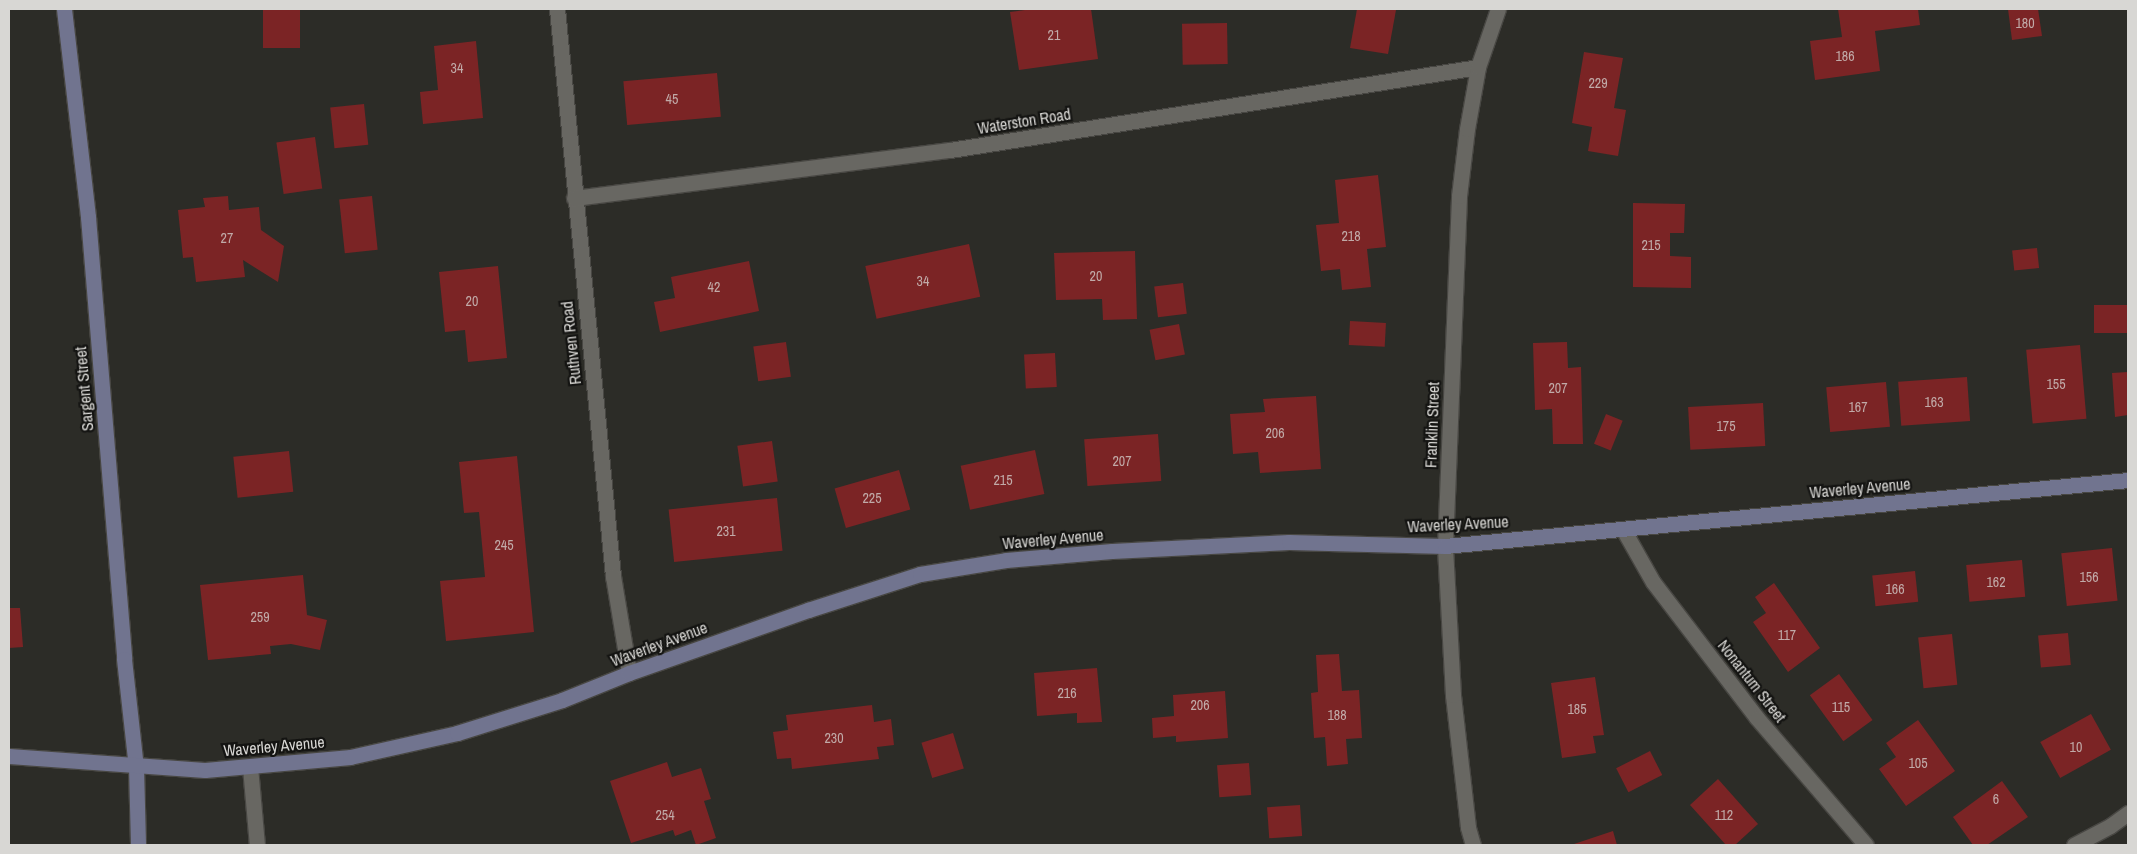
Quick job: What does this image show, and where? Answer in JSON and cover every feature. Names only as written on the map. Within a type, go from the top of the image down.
[{"type":"street","name":"Sargent Street","points":[[64,9],[88,217],[123,649],[136,767],[138,845]]},
{"type":"street","name":"Ruthven Road","points":[[557,9],[574,198],[613,576],[629,673]]},
{"type":"street","name":"Franklin Street","points":[[1473,845],[1468,827],[1453,695],[1445,546],[1459,196],[1467,129],[1478,67],[1498,9]]},
{"type":"street","name":"Waterston Road","points":[[574,198],[950,150],[1478,67]]},
{"type":"street","name":"Waverley Avenue","points":[[9,756],[136,767],[205,770],[350,757],[457,733],[562,700],[629,673],[808,610],[920,574],[1006,560],[1103,552],[1289,542],[1445,546],[2128,480]]},
{"type":"street","name":"Nonantum Street","points":[[1623,528],[1653,582],[1757,718],[1866,845]]},
{"type":"street","points":[[250,767],[257,845]]},
{"type":"street","points":[[2074,845],[2110,826],[2128,813]]},
{"type":"building","points":[[263,9],[300,9],[300,48],[263,48]]},
{"type":"building","points":[[1032,9],[1091,9],[1098,59],[1019,70],[1010,12]]},
{"type":"building","points":[[1357,9],[1396,10],[1388,54],[1350,48]]},
{"type":"building","points":[[1838,9],[1918,9],[1920,25],[1875,31],[1880,71],[1815,80],[1810,41],[1842,37]]},
{"type":"building","points":[[2008,9],[2038,9],[2042,36],[2012,40]]},
{"type":"building","points":[[1227,23],[1228,64],[1183,65],[1182,24]]},
{"type":"building","points":[[476,41],[483,118],[423,124],[420,92],[438,90],[434,46]]},
{"type":"building","points":[[1584,52],[1623,58],[1614,108],[1626,110],[1618,156],[1588,151],[1592,127],[1572,123]]},
{"type":"building","points":[[717,73],[721,117],[627,125],[623,81]]},
{"type":"building","points":[[364,104],[368,145],[334,148],[330,108]]},
{"type":"building","points":[[315,137],[322,188],[284,194],[276,142]]},
{"type":"building","points":[[1378,175],[1386,247],[1367,249],[1371,287],[1342,290],[1340,269],[1321,271],[1316,225],[1339,223],[1335,180]]},
{"type":"building","points":[[228,196],[229,210],[259,207],[261,230],[284,246],[278,282],[243,260],[245,277],[196,282],[193,257],[183,258],[178,210],[205,207],[203,198]]},
{"type":"building","points":[[372,196],[378,250],[345,253],[339,199]]},
{"type":"building","points":[[1633,203],[1685,204],[1684,233],[1670,233],[1670,256],[1691,257],[1691,288],[1633,287]]},
{"type":"building","points":[[969,244],[980,297],[877,319],[865,266]]},
{"type":"building","points":[[2037,248],[2039,268],[2014,271],[2012,251]]},
{"type":"building","points":[[1135,251],[1137,319],[1103,320],[1102,299],[1056,300],[1054,253]]},
{"type":"building","points":[[749,261],[759,311],[660,332],[654,302],[675,298],[671,277]]},
{"type":"building","points":[[498,266],[507,358],[468,362],[465,330],[445,332],[439,272]]},
{"type":"building","points":[[1183,283],[1187,314],[1158,317],[1154,287]]},
{"type":"building","points":[[2094,305],[2128,305],[2128,333],[2094,333]]},
{"type":"building","points":[[1350,321],[1386,323],[1385,347],[1349,345]]},
{"type":"building","points":[[1179,324],[1185,354],[1155,360],[1150,330]]},
{"type":"building","points":[[786,342],[791,377],[758,381],[753,347]]},
{"type":"building","points":[[1567,342],[1568,368],[1581,367],[1583,444],[1553,444],[1552,409],[1535,410],[1533,343]]},
{"type":"building","points":[[2080,345],[2086,419],[2033,423],[2026,350]]},
{"type":"building","points":[[1055,353],[1057,387],[1026,389],[1024,355]]},
{"type":"building","points":[[2128,372],[2128,415],[2115,417],[2112,373]]},
{"type":"building","points":[[1967,377],[1970,421],[1901,426],[1898,382]]},
{"type":"building","points":[[1886,382],[1890,427],[1830,432],[1826,387]]},
{"type":"building","points":[[1316,396],[1321,469],[1260,473],[1258,452],[1233,454],[1230,414],[1265,412],[1263,399]]},
{"type":"building","points":[[1763,403],[1765,446],[1690,450],[1688,407]]},
{"type":"building","points":[[1606,414],[1623,421],[1611,450],[1594,444]]},
{"type":"building","points":[[1158,434],[1161,481],[1087,486],[1084,439]]},
{"type":"building","points":[[772,441],[778,482],[743,486],[737,446]]},
{"type":"building","points":[[1035,450],[1044,494],[970,510],[961,466]]},
{"type":"building","points":[[289,451],[293,492],[238,498],[233,457]]},
{"type":"building","points":[[517,456],[534,632],[446,641],[440,581],[485,577],[479,512],[464,513],[459,462]]},
{"type":"building","points":[[899,470],[910,509],[846,528],[835,488]]},
{"type":"building","points":[[777,498],[783,551],[674,562],[669,509]]},
{"type":"building","points":[[2112,548],[2118,601],[2067,606],[2061,553]]},
{"type":"building","points":[[2022,560],[2025,597],[1969,602],[1966,565]]},
{"type":"building","points":[[1915,571],[1918,602],[1875,606],[1872,575]]},
{"type":"building","points":[[303,575],[307,615],[327,620],[320,650],[291,644],[270,646],[271,654],[208,660],[200,585]]},
{"type":"building","points":[[1774,583],[1820,648],[1788,672],[1753,622],[1766,613],[1755,597]]},
{"type":"building","points":[[9,608],[20,608],[23,647],[9,648]]},
{"type":"building","points":[[2068,633],[2071,665],[2041,667],[2038,636]]},
{"type":"building","points":[[1952,634],[1957,685],[1924,688],[1918,638]]},
{"type":"building","points":[[1339,654],[1342,691],[1359,690],[1362,738],[1346,739],[1348,764],[1327,766],[1325,737],[1314,738],[1311,693],[1318,692],[1316,655]]},
{"type":"building","points":[[1097,668],[1102,722],[1077,723],[1077,713],[1037,716],[1034,673]]},
{"type":"building","points":[[1839,674],[1873,720],[1843,741],[1810,695]]},
{"type":"building","points":[[1595,677],[1604,735],[1593,736],[1596,753],[1562,758],[1551,683]]},
{"type":"building","points":[[1225,691],[1228,738],[1176,742],[1176,736],[1153,738],[1152,718],[1174,716],[1173,695]]},
{"type":"building","points":[[872,705],[874,722],[891,719],[894,745],[877,747],[879,759],[792,769],[791,758],[777,759],[773,732],[788,730],[786,715]]},
{"type":"building","points":[[2091,714],[2111,750],[2060,778],[2040,742]]},
{"type":"building","points":[[1918,720],[1955,771],[1906,806],[1879,769],[1896,757],[1886,743]]},
{"type":"building","points":[[953,733],[964,768],[932,778],[921,743]]},
{"type":"building","points":[[1650,751],[1662,775],[1628,792],[1616,768]]},
{"type":"building","points":[[667,762],[672,777],[701,768],[711,799],[704,801],[716,838],[696,845],[691,830],[675,836],[673,830],[631,843],[610,781]]},
{"type":"building","points":[[1249,763],[1251,795],[1219,797],[1217,765]]},
{"type":"building","points":[[1718,779],[1758,824],[1735,845],[1726,845],[1690,805]]},
{"type":"building","points":[[2002,781],[2028,817],[1987,845],[1973,845],[1953,817]]},
{"type":"building","points":[[1300,805],[1302,836],[1269,838],[1267,807]]},
{"type":"building","points":[[1613,831],[1617,845],[1571,845]]}]
